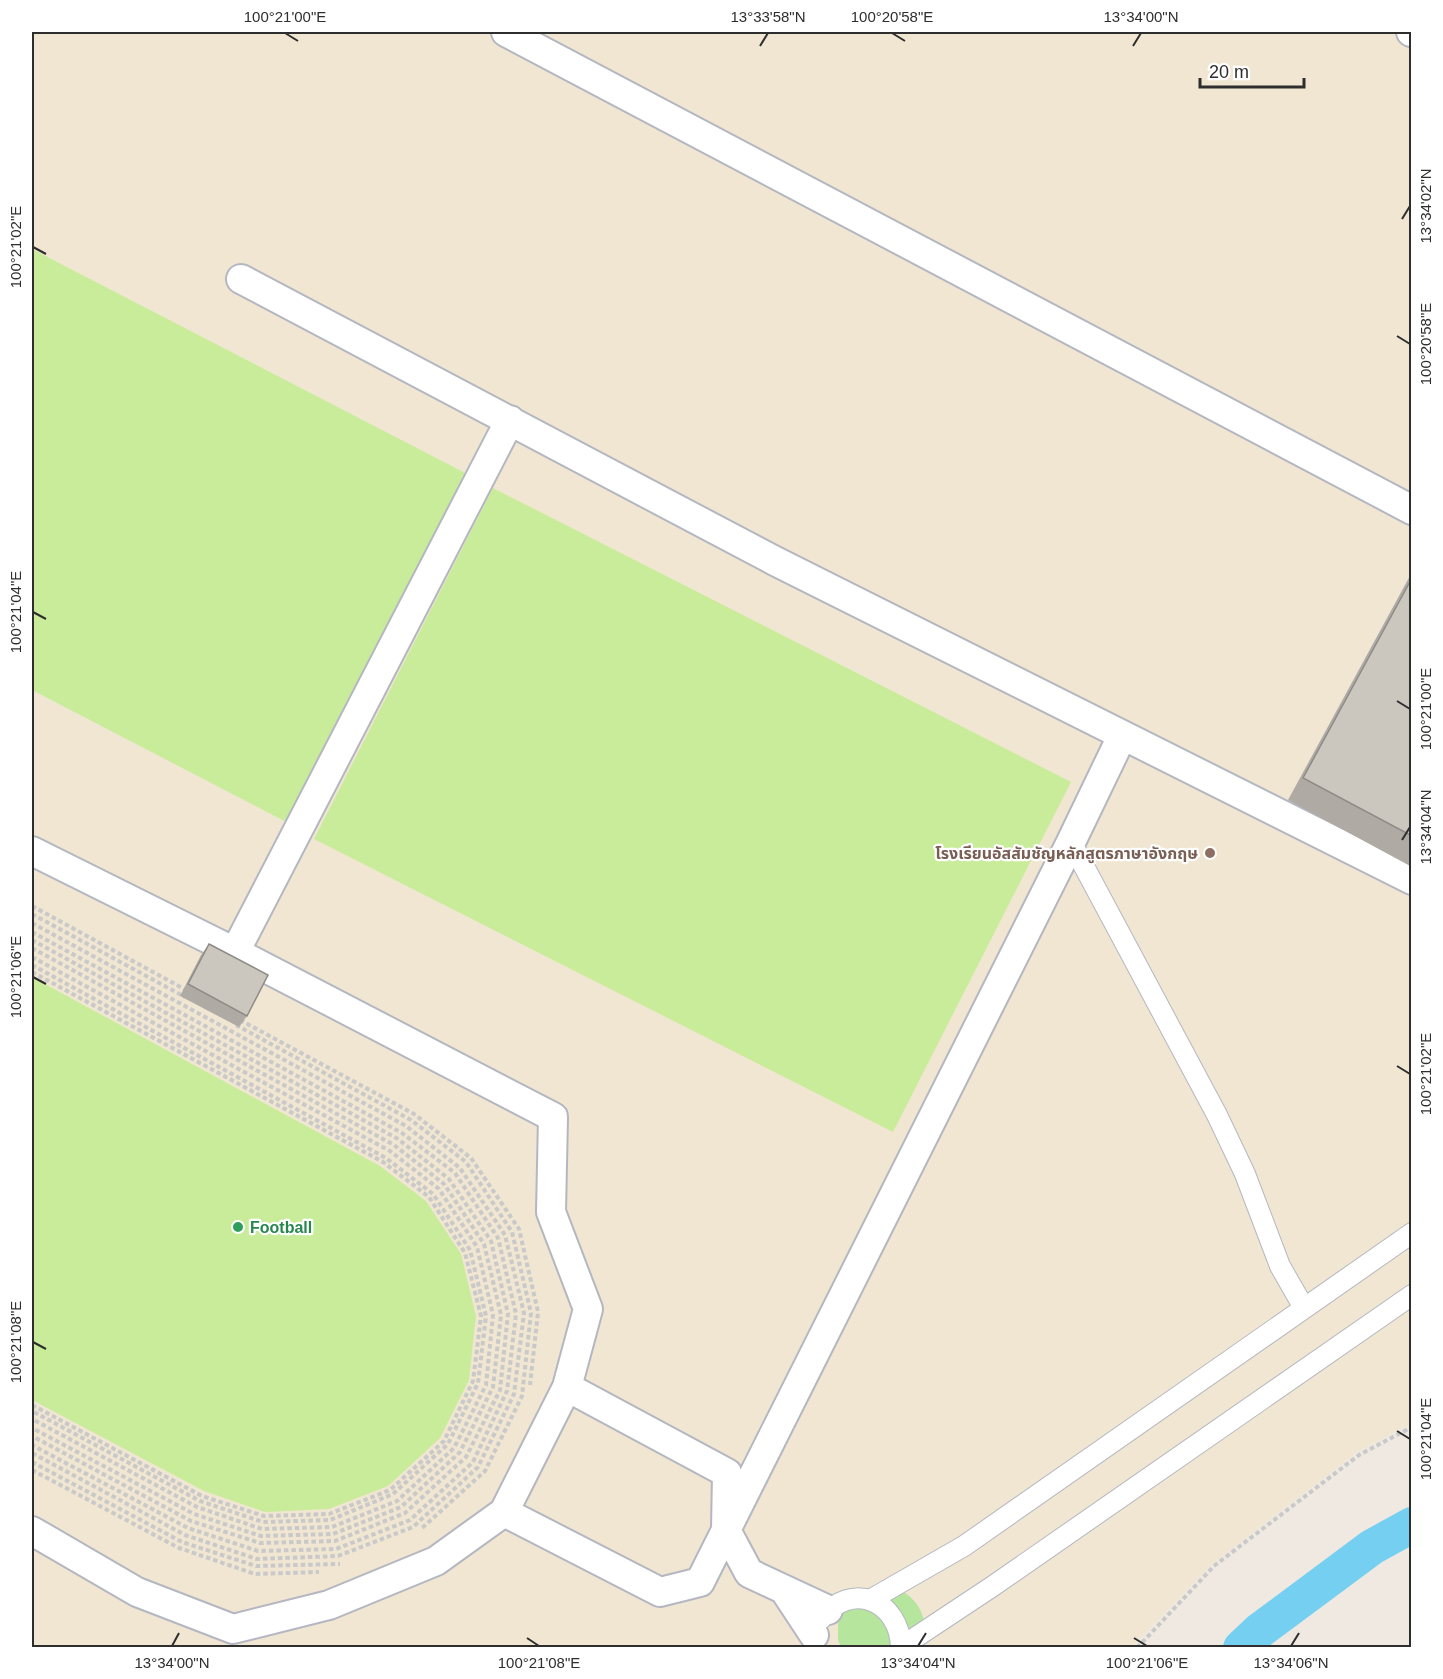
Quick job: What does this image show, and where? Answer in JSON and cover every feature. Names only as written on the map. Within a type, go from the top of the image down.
[{"type":"street","points":[[506,32],[1412,510]]},
{"type":"street","points":[[241,279],[775,561],[1412,880]]},
{"type":"street","points":[[235,952],[510,420]]},
{"type":"street","points":[[700,1582],[1122,736]]},
{"type":"street","points":[[32,851],[235,952],[553,1117],[551,1212],[588,1309],[567,1387],[504,1512],[436,1561],[329,1605],[233,1629],[137,1592],[32,1531]]},
{"type":"street","points":[[567,1387],[727,1473],[726,1530],[749,1573],[828,1610]]},
{"type":"street","points":[[504,1512],[660,1592],[749,1573]]},
{"type":"street","points":[[785,1591],[815,1641]]},
{"type":"lane","points":[[1071,842],[1217,1115],[1245,1174],[1280,1266],[1304,1308]]},
{"type":"lane","points":[[870,1600],[964,1546],[1412,1233]]},
{"type":"lane","points":[[815,1641],[819,1622],[828,1610],[840,1602],[855,1598],[870,1600],[883,1607],[894,1617],[900,1632],[901,1647],[993,1586],[1412,1295]]},
{"type":"path","points":[[32,906],[187,990]]},
{"type":"path","points":[[32,914],[190,1000]]},
{"type":"path","points":[[32,923],[406,1126],[460,1168],[505,1235],[524,1313],[514,1394],[478,1467],[413,1527],[338,1556],[257,1558],[185,1535],[32,1453]]},
{"type":"path","points":[[32,932],[402,1133],[455,1173],[498,1238],[516,1314],[507,1391],[473,1462],[410,1520],[336,1549],[258,1551],[188,1528],[32,1445]]},
{"type":"path","points":[[32,940],[398,1139],[449,1179],[491,1241],[508,1314],[500,1390],[466,1457],[405,1513],[335,1541],[260,1544],[191,1521],[32,1436]]},
{"type":"path","points":[[32,948],[394,1145],[444,1184],[484,1244],[501,1315],[493,1387],[460,1452],[401,1507],[333,1534],[261,1536],[194,1514],[32,1428]]},
{"type":"path","points":[[32,957],[390,1151],[439,1188],[477,1247],[494,1315],[486,1385],[454,1448],[398,1501],[332,1527],[262,1529],[197,1507],[32,1419]]},
{"type":"path","points":[[32,965],[386,1158],[434,1194],[470,1250],[486,1316],[478,1383],[448,1444],[393,1494],[330,1520],[263,1522],[200,1500],[32,1411]]},
{"type":"path","points":[[32,972],[383,1162],[429,1197],[465,1252],[481,1316],[473,1381],[444,1441],[390,1490],[329,1514],[264,1516],[202,1496],[32,1405]]},
{"type":"path","points":[[238,1018],[414,1114],[471,1158],[519,1229],[538,1312],[530,1387]]},
{"type":"path","points":[[232,1023],[411,1120],[466,1162],[512,1232],[531,1312],[522,1395],[484,1471],[417,1533]]},
{"type":"path","points":[[1137,1647],[1214,1566],[1359,1455],[1412,1427]]},
{"type":"path","points":[[32,1462],[182,1542],[256,1566],[339,1564],[351,1559]]},
{"type":"path","points":[[32,1470],[179,1548],[255,1574],[320,1572]]},
{"type":"shaded area","name":"โรงเรียนอัสสัมชัญหลักสูตรภาษาอังกฤษ","points":[[32,32],[1411,32],[1411,572],[1288,800],[1411,867],[1411,1424],[1357,1452],[1212,1564],[1132,1647],[923,1647],[926,1636],[842,1612],[838,1624],[838,1640],[841,1647],[32,1647],[32,1400],[204,1491],[265,1512],[461,1254],[426,1201],[380,1166],[32,977],[32,690],[290,824],[471,476],[32,249]]},
{"type":"green space","points":[[32,249],[471,476],[290,824],[32,690]]},
{"type":"green space","points":[[493,488],[1071,782],[893,1132],[314,839]]},
{"type":"green space","name":"Football","points":[[32,977],[380,1166],[426,1201],[461,1254],[476,1316],[469,1380],[440,1438],[388,1486],[329,1509],[265,1512],[204,1491],[32,1400]]},
{"type":"green space","points":[[879,1587],[894,1588],[903,1592],[916,1604],[924,1620],[923,1647],[841,1647],[838,1640],[838,1624],[842,1612],[864,1590]]},
{"type":"building","points":[[1412,578],[1412,836],[1303,778]]},
{"type":"building","points":[[209,944],[268,975],[247,1016],[188,984]]},
{"type":"waterway","points":[[1241,1648],[1259,1631],[1372,1547],[1412,1525]]},
{"type":"place","name":"โรงเรียนอัสสัมชัญหลักสูตรภาษาอังกฤษ","points":[[1210,853]]},
{"type":"place","name":"Football","points":[[238,1227]]}]
